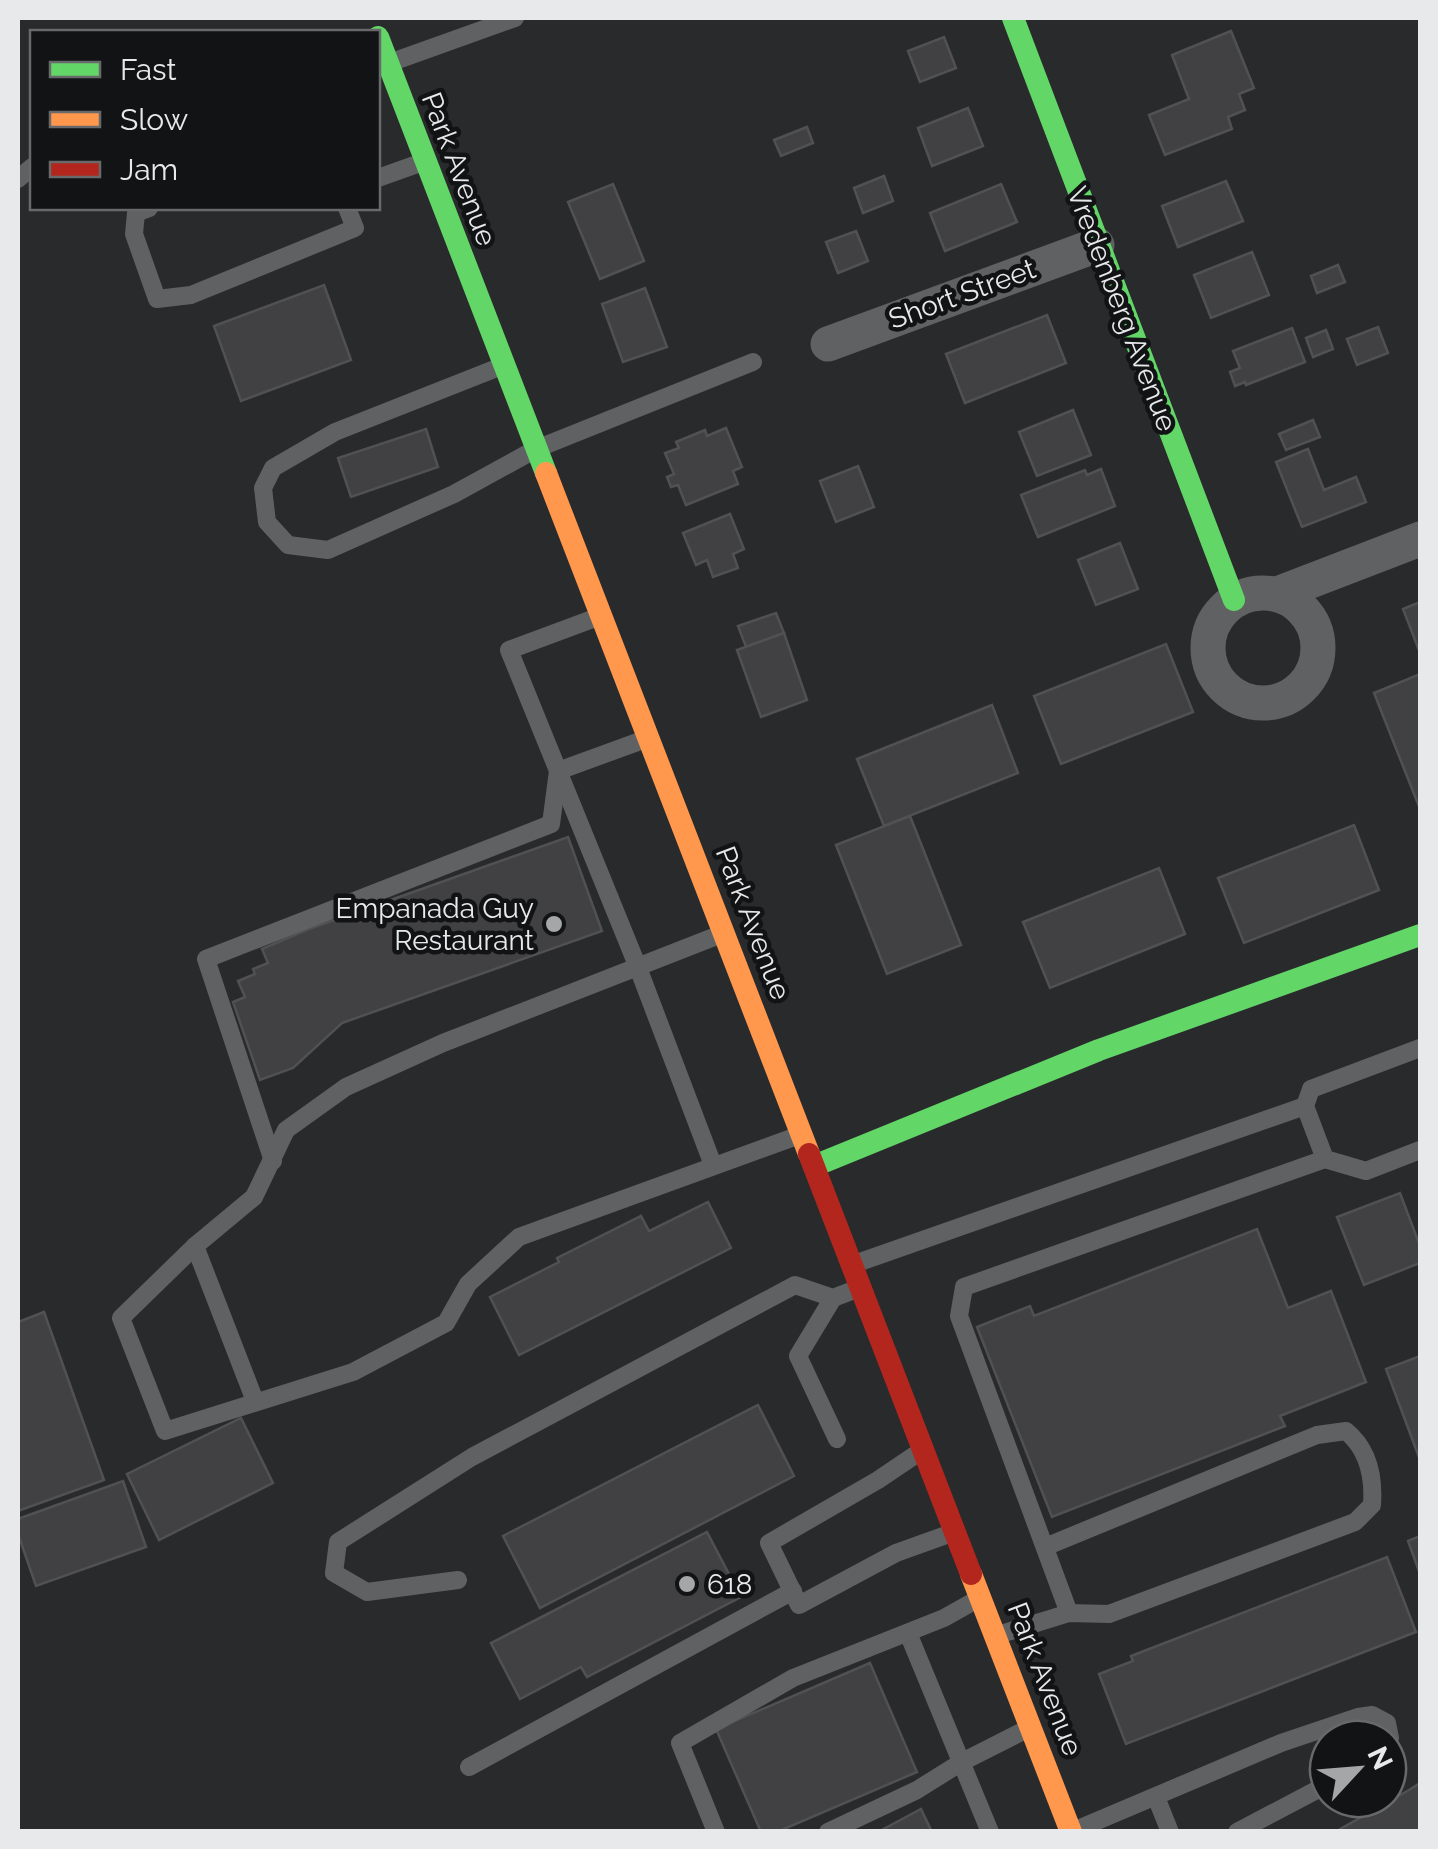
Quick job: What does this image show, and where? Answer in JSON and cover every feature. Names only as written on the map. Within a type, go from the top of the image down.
[{"type":"main road","name":"Vredenberg Avenue","points":[[1012,18],[1234,600]]},
{"type":"main road","name":"Park Avenue","points":[[380,48],[1072,1832]]},
{"type":"main road","points":[[814,1166],[1098,1050],[1420,935]]},
{"type":"street","name":"Short Street","points":[[828,344],[1097,245]]},
{"type":"street","points":[[1277,594],[1297,604],[1312,620],[1319,640],[1318,663],[1308,682],[1292,697],[1271,704],[1249,703],[1230,694],[1215,677],[1207,656],[1209,634],[1218,614],[1234,600],[1255,593],[1277,594],[1420,540]]},
{"type":"lane","points":[[387,64],[472,25],[514,18]]},
{"type":"lane","points":[[380,177],[424,162]]},
{"type":"lane","points":[[144,210],[136,213],[134,234],[156,298],[191,295],[355,228],[348,210]]},
{"type":"lane","points":[[504,366],[335,432],[273,468],[263,488],[267,522],[288,545],[328,550],[454,494],[536,449],[753,362]]},
{"type":"lane","points":[[601,616],[508,650],[637,965],[713,1165]]},
{"type":"lane","points":[[558,770],[649,738]]},
{"type":"lane","points":[[272,1161],[206,958],[551,824],[558,770]]},
{"type":"lane","points":[[724,933],[443,1043],[346,1086],[286,1130],[254,1198],[195,1246],[121,1318],[165,1431],[352,1372],[446,1323],[468,1284],[519,1237],[802,1134]]},
{"type":"lane","points":[[1325,1158],[1305,1106],[1311,1089],[1420,1048]]},
{"type":"lane","points":[[837,1439],[798,1356],[833,1298],[855,1277],[1305,1106]]},
{"type":"lane","points":[[1069,1613],[960,1316],[964,1288],[1325,1158],[1366,1172],[1420,1150]]},
{"type":"lane","points":[[195,1246],[255,1401]]},
{"type":"lane","points":[[458,1580],[367,1592],[334,1573],[338,1542],[472,1457],[795,1285],[833,1298]]},
{"type":"lane","points":[[995,1635],[1069,1613],[1108,1614],[1355,1522],[1372,1505],[1374,1480],[1359,1442],[1346,1431],[1317,1436],[1045,1547]]},
{"type":"lane","points":[[923,1450],[769,1543],[799,1605],[896,1552],[955,1531]]},
{"type":"lane","points":[[469,1767],[793,1591]]},
{"type":"lane","points":[[716,1832],[680,1742],[794,1678],[944,1618],[980,1597]]},
{"type":"lane","points":[[908,1632],[990,1832]]},
{"type":"lane","points":[[1352,1719],[1378,1719]]},
{"type":"lane","points":[[828,1832],[916,1790],[1031,1727]]},
{"type":"lane","points":[[1072,1832],[1308,1734]]},
{"type":"lane","points":[[1237,1832],[1308,1795]]},
{"type":"lane","points":[[1156,1797],[1170,1832]]},
{"type":"building","points":[[1231,31],[1254,88],[1239,94],[1245,110],[1228,117],[1232,129],[1165,155],[1149,115],[1189,99],[1172,55]]},
{"type":"building","points":[[944,37],[956,68],[920,82],[908,51]]},
{"type":"building","points":[[968,108],[983,146],[932,166],[918,128]]},
{"type":"building","points":[[807,127],[813,143],[781,156],[774,140]]},
{"type":"building","points":[[884,176],[893,201],[863,213],[854,188]]},
{"type":"building","points":[[1226,181],[1243,221],[1178,247],[1162,206]]},
{"type":"building","points":[[613,184],[644,261],[600,279],[568,202]]},
{"type":"building","points":[[1001,184],[1017,222],[945,251],[930,213]]},
{"type":"building","points":[[856,231],[868,261],[838,273],[826,242]]},
{"type":"building","points":[[1252,252],[1269,295],[1211,318],[1194,275]]},
{"type":"building","points":[[1338,265],[1345,282],[1317,293],[1311,276]]},
{"type":"building","points":[[324,285],[351,360],[241,401],[214,326]]},
{"type":"building","points":[[645,288],[667,347],[623,362],[602,304]]},
{"type":"building","points":[[1047,315],[1066,363],[965,403],[946,354]]},
{"type":"building","points":[[1378,327],[1388,353],[1357,365],[1347,339]]},
{"type":"building","points":[[1292,328],[1305,362],[1235,386],[1230,372],[1240,368],[1233,351]]},
{"type":"building","points":[[1326,330],[1333,349],[1313,357],[1306,338]]},
{"type":"building","points":[[1073,410],[1091,455],[1037,476],[1019,432]]},
{"type":"building","points":[[1313,420],[1320,437],[1286,450],[1279,434]]},
{"type":"building","points":[[726,428],[742,467],[733,471],[738,484],[686,505],[678,485],[671,487],[667,477],[674,474],[665,453],[679,448],[676,442],[705,430],[707,436]]},
{"type":"building","points":[[426,429],[438,467],[351,497],[338,458]]},
{"type":"building","points":[[1308,449],[1324,490],[1356,477],[1366,502],[1302,527],[1276,462]]},
{"type":"building","points":[[858,466],[874,507],[836,522],[820,481]]},
{"type":"building","points":[[1101,469],[1115,506],[1038,537],[1021,495],[1085,470],[1087,475]]},
{"type":"building","points":[[730,514],[744,549],[733,554],[738,568],[713,577],[707,560],[696,565],[683,533]]},
{"type":"building","points":[[1120,543],[1138,589],[1096,605],[1078,560]]},
{"type":"building","points":[[1420,602],[1420,653],[1403,609]]},
{"type":"building","points":[[776,613],[784,633],[746,647],[738,626]]},
{"type":"building","points":[[784,633],[807,700],[761,717],[737,650]]},
{"type":"building","points":[[1166,644],[1193,712],[1061,764],[1034,696]]},
{"type":"building","points":[[1420,674],[1420,809],[1374,693]]},
{"type":"building","points":[[992,705],[1018,773],[884,826],[857,759]]},
{"type":"building","points":[[910,816],[961,945],[887,974],[836,845]]},
{"type":"building","points":[[1354,825],[1379,890],[1244,943],[1218,878]]},
{"type":"building","points":[[568,837],[602,931],[342,1023],[293,1068],[260,1080],[233,1002],[245,997],[238,981],[268,963],[262,949]]},
{"type":"building","points":[[1159,868],[1185,934],[1050,988],[1023,922]]},
{"type":"building","points":[[1400,1193],[1420,1246],[1420,1263],[1364,1285],[1337,1217]]},
{"type":"building","points":[[708,1202],[731,1248],[519,1355],[490,1297],[641,1216],[649,1231]]},
{"type":"building","points":[[1257,1229],[1288,1308],[1331,1291],[1366,1382],[1280,1416],[1285,1426],[1052,1517],[977,1327],[1030,1306],[1034,1316]]},
{"type":"building","points":[[44,1312],[104,1480],[18,1511],[18,1322]]},
{"type":"building","points":[[1420,1356],[1420,1460],[1386,1369]]},
{"type":"building","points":[[758,1405],[794,1476],[540,1608],[503,1536]]},
{"type":"building","points":[[241,1418],[273,1483],[159,1540],[127,1474]]},
{"type":"building","points":[[123,1481],[146,1547],[36,1586],[18,1534],[18,1519]]},
{"type":"building","points":[[707,1532],[741,1597],[587,1677],[581,1667],[520,1699],[491,1643]]},
{"type":"building","points":[[1420,1536],[1420,1574],[1408,1541]]},
{"type":"building","points":[[1387,1557],[1416,1632],[1126,1744],[1099,1674],[1133,1661],[1131,1656]]},
{"type":"building","points":[[870,1663],[917,1772],[777,1832],[761,1832],[716,1729]]},
{"type":"building","points":[[1420,1783],[1420,1832],[1335,1832],[1358,1819],[1408,1819],[1409,1790]]},
{"type":"building","points":[[921,1809],[932,1832],[878,1832]]},
{"type":"traffic: fast","points":[[1013,18],[1234,600]]},
{"type":"traffic: fast","points":[[380,42],[546,473]]},
{"type":"traffic: fast","points":[[814,1166],[1099,1050],[1420,935]]},
{"type":"traffic: slow","points":[[546,473],[809,1154]]},
{"type":"traffic: slow","points":[[971,1574],[1071,1832]]},
{"type":"traffic: jam","points":[[809,1154],[971,1574]]},
{"type":"place","name":"Empanada Guy Restaurant","points":[[554,924]]},
{"type":"place","name":"618","points":[[687,1584]]}]
